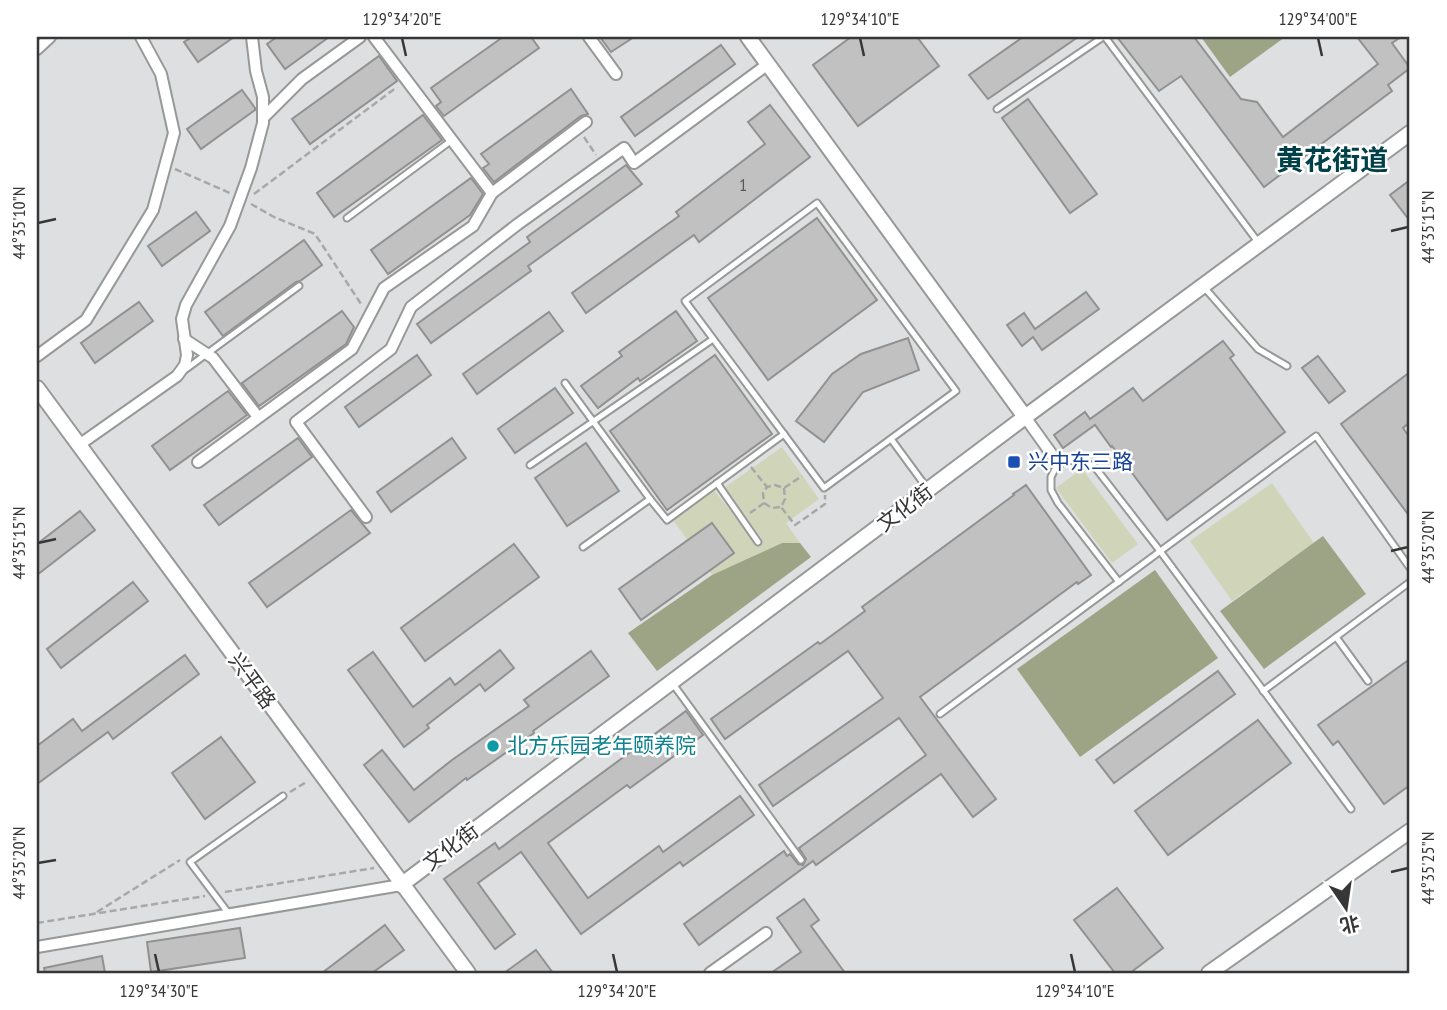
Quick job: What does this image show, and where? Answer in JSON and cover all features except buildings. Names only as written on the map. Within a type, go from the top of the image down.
[{"type":"street","points":[[37,49],[50,37]]},
{"type":"street","points":[[37,356],[86,320],[153,210],[174,133],[161,74],[141,37]]},
{"type":"street","points":[[79,445],[177,376],[185,365],[187,355],[182,319],[186,305],[230,226],[263,123],[263,97],[256,71],[253,37]]},
{"type":"street","points":[[263,118],[302,79],[360,37]]},
{"type":"street","points":[[374,37],[492,193]]},
{"type":"street","points":[[589,37],[616,74]]},
{"type":"street","points":[[748,37],[1058,463]]},
{"type":"street","points":[[366,517],[296,422],[391,349],[411,307],[519,224],[624,148],[635,163],[768,64]]},
{"type":"street","points":[[198,462],[352,349],[384,288],[472,226],[492,193],[582,125]]},
{"type":"street","name":"文化街","points":[[401,885],[1025,417],[1410,133]]},
{"type":"street","points":[[184,340],[213,358],[258,418]]},
{"type":"street","name":"兴平路","points":[[37,388],[468,973]]},
{"type":"street","points":[[1209,973],[1410,831]]},
{"type":"street","points":[[37,947],[401,885]]},
{"type":"street","points":[[710,973],[766,933]]},
{"type":"lane","points":[[997,108],[1104,37],[1259,245]]},
{"type":"lane","points":[[347,218],[452,140]]},
{"type":"lane","points":[[817,203],[956,391],[824,488],[784,434],[685,301],[817,203]]},
{"type":"lane","points":[[177,376],[299,286]]},
{"type":"lane","points":[[1203,286],[1258,349],[1287,366]]},
{"type":"lane","points":[[530,465],[713,339]]},
{"type":"lane","points":[[565,383],[667,520],[784,434]]},
{"type":"lane","points":[[940,713],[1316,436],[1410,568]]},
{"type":"lane","points":[[891,439],[929,490]]},
{"type":"lane","points":[[1119,582],[1051,490],[1051,477],[1058,463],[1077,460],[1094,466],[1351,809]]},
{"type":"lane","points":[[717,483],[758,542]]},
{"type":"lane","points":[[583,547],[650,499]]},
{"type":"lane","points":[[1264,691],[1410,582]]},
{"type":"lane","points":[[1336,637],[1368,681]]},
{"type":"lane","points":[[672,682],[802,860]]},
{"type":"lane","points":[[229,914],[190,862],[284,796]]},
{"type":"path","points":[[369,316],[315,234],[274,217],[246,201],[407,79]]},
{"type":"path","points":[[582,125],[602,163]]},
{"type":"path","points":[[166,165],[241,198]]},
{"type":"path","points":[[746,461],[767,486]]},
{"type":"path","points":[[784,488],[810,470]]},
{"type":"path","points":[[767,486],[784,488]]},
{"type":"path","points":[[764,503],[763,493],[767,486]]},
{"type":"path","points":[[781,507],[785,499],[784,488]]},
{"type":"path","points":[[781,507],[795,525],[825,503],[824,488]]},
{"type":"path","points":[[764,503],[772,508],[781,507]]},
{"type":"path","points":[[743,519],[764,503]]},
{"type":"green space","points":[[1201,37],[1285,37],[1230,77]]},
{"type":"green space","points":[[782,447],[819,499],[786,523],[800,543],[782,543],[712,575],[669,514],[710,485],[756,543],[762,539],[725,487]]},
{"type":"green space","points":[[1082,469],[1138,544],[1112,563],[1056,488]]},
{"type":"green space","points":[[1272,483],[1314,543],[1232,601],[1190,541]]},
{"type":"green space","points":[[1323,536],[1366,594],[1264,669],[1220,611]]},
{"type":"green space","points":[[782,543],[800,543],[811,557],[657,671],[628,633],[712,575]]},
{"type":"green space","points":[[1155,570],[1218,658],[1080,757],[1017,669]]},
{"type":"place","name":"兴中东三路","points":[[1014,462]]},
{"type":"place","name":"北方乐园老年颐养院","points":[[493,746]]},
{"type":"district","name":"黄花街道","points":[[1332,160]]}]
